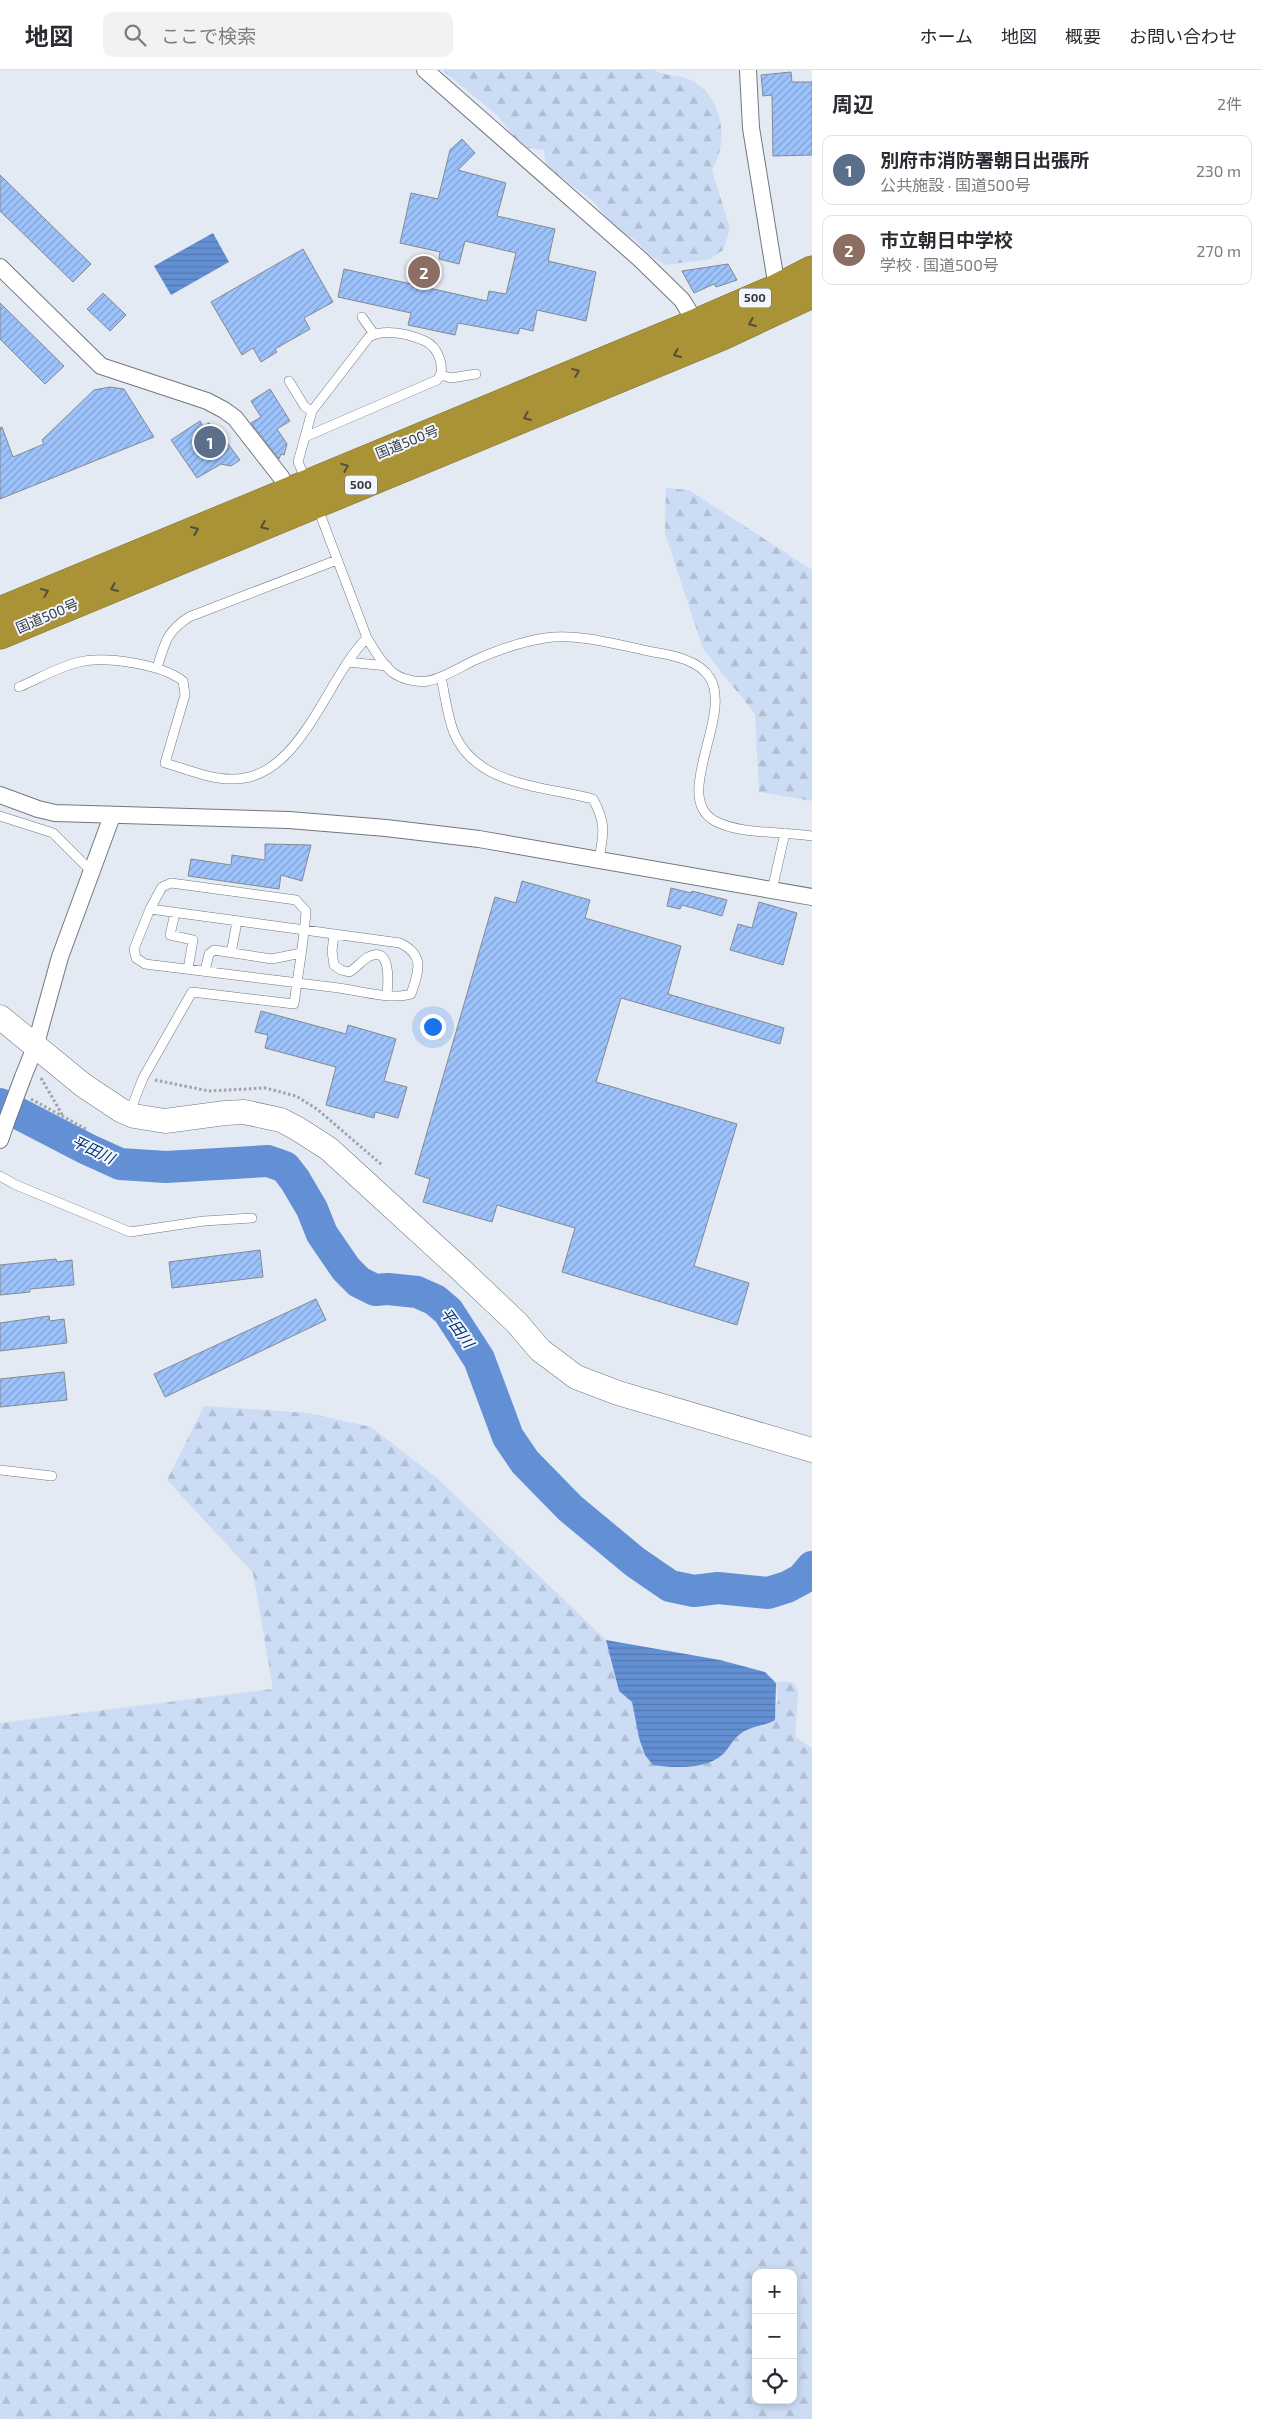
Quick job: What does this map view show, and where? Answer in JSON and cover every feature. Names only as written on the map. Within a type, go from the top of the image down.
[{"type":"highway","name":"国道500号","points":[[0,635],[306,496],[696,323],[777,288],[809,280]]},
{"type":"highway","name":"国道500号","points":[[0,611],[722,336],[809,280]]},
{"type":"street","points":[[426,70],[640,258],[682,300],[696,323]]},
{"type":"street","points":[[748,70],[751,128],[777,288]]},
{"type":"street","points":[[0,267],[101,366],[208,401],[235,418],[306,496]]},
{"type":"street","points":[[0,795],[38,809],[112,816],[214,817],[341,824],[479,839],[812,897]]},
{"type":"street","points":[[0,1140],[7,1120],[30,1075],[35,1047],[60,957],[112,816]]},
{"type":"street","points":[[0,1017],[84,1085],[129,1114],[165,1121],[244,1112],[281,1120],[329,1149],[517,1323],[540,1350],[576,1377],[618,1393],[812,1450]]},
{"type":"lane","points":[[362,317],[374,334]]},
{"type":"lane","points":[[305,436],[437,380],[443,368],[438,357],[425,341],[390,332],[374,334],[369,337],[312,411],[305,436],[298,462],[306,496],[337,560],[367,638],[387,666],[408,680],[427,681],[517,644],[546,638],[584,638],[667,654],[693,663],[710,678],[716,699],[698,795],[704,812],[715,821],[735,828],[812,836]]},
{"type":"lane","points":[[441,375],[451,378],[476,374]]},
{"type":"lane","points":[[290,381],[305,407],[312,411]]},
{"type":"lane","points":[[157,668],[166,638],[173,627],[189,617],[337,560]]},
{"type":"lane","points":[[19,687],[69,666],[89,660],[157,668],[172,673],[183,681],[185,695],[164,763],[210,776],[231,779],[252,778],[273,767],[296,742],[353,652],[367,638]]},
{"type":"lane","points":[[348,662],[387,666]]},
{"type":"lane","points":[[440,677],[454,733],[466,752],[493,774],[520,784],[593,799],[602,816],[604,833],[599,859]]},
{"type":"lane","points":[[0,816],[53,833],[91,871]]},
{"type":"lane","points":[[772,890],[785,833]]},
{"type":"lane","points":[[129,1114],[143,1078],[192,992],[294,1004],[297,983],[301,953],[305,931],[306,911],[296,900],[171,883],[162,887],[150,909],[134,949],[136,958],[145,964],[205,971],[297,983],[387,995],[403,996],[410,994],[419,961],[413,949],[400,943],[334,934],[305,931],[237,922],[150,909]]},
{"type":"lane","points":[[175,913],[170,935],[193,940],[188,969]]},
{"type":"lane","points":[[231,953],[237,922]]},
{"type":"lane","points":[[334,934],[332,950],[334,965],[341,970],[349,972],[355,969],[367,957],[373,955],[382,958],[387,964],[389,977],[387,995]]},
{"type":"lane","points":[[205,971],[209,954],[214,950],[272,959],[301,953]]},
{"type":"lane","points":[[0,1176],[16,1185],[130,1232],[252,1218]]},
{"type":"lane","points":[[0,1470],[52,1476]]},
{"type":"path","points":[[30,1075],[63,1117]]},
{"type":"path","points":[[28,1098],[86,1129]]},
{"type":"green space","points":[[442,70],[654,70],[663,74],[691,80],[702,87],[716,108],[720,120],[721,146],[712,170],[730,229],[723,250],[710,259],[666,265],[652,257],[635,240],[614,228],[594,202],[546,166],[544,150],[528,148],[514,137],[497,115]]},
{"type":"green space","points":[[666,488],[689,490],[812,570],[812,801],[759,792],[755,714],[703,649],[665,533]]},
{"type":"green space","points":[[204,1406],[308,1413],[371,1427],[438,1479],[606,1640],[619,1691],[632,1702],[639,1738],[722,1756],[740,1734],[767,1725],[778,1701],[776,1683],[783,1681],[794,1683],[798,1692],[795,1737],[812,1748],[812,2419],[0,2419],[0,1723],[273,1689],[253,1573],[167,1480]]},
{"type":"water","points":[[213,233],[229,262],[171,295],[154,266]]},
{"type":"water","points":[[606,1640],[720,1660],[765,1672],[776,1683],[775,1720],[743,1732],[722,1755],[707,1763],[689,1767],[653,1765],[645,1755],[639,1738],[632,1702],[619,1691]]},
{"type":"building","points":[[791,72],[792,82],[812,82],[812,155],[773,156],[772,95],[763,96],[761,75]]},
{"type":"building","points":[[462,139],[475,153],[458,170],[506,183],[497,216],[555,229],[548,261],[596,272],[586,321],[537,310],[533,331],[520,328],[518,334],[458,323],[455,335],[408,325],[411,313],[338,297],[344,269],[487,301],[489,291],[506,294],[516,253],[465,241],[459,264],[439,259],[440,252],[400,243],[411,193],[438,199],[450,150]]},
{"type":"building","points":[[0,175],[91,264],[73,282],[0,211]]},
{"type":"building","points":[[303,249],[333,302],[304,318],[310,329],[275,349],[277,352],[261,362],[253,348],[242,355],[211,302]]},
{"type":"building","points":[[728,264],[737,280],[716,287],[714,284],[694,293],[682,271]]},
{"type":"building","points":[[103,293],[126,315],[110,331],[87,309]]},
{"type":"building","points":[[0,303],[64,366],[45,384],[0,339]]},
{"type":"building","points":[[110,387],[124,389],[154,437],[0,499],[0,428],[2,427],[13,457],[44,444],[42,440],[94,390]]},
{"type":"building","points":[[270,389],[290,421],[277,429],[287,444],[284,455],[281,454],[279,459],[251,423],[261,417],[251,401]]},
{"type":"building","points":[[200,421],[203,426],[209,423],[219,438],[222,436],[240,460],[231,466],[221,464],[197,478],[171,440]]},
{"type":"building","points":[[265,844],[311,845],[302,881],[281,875],[279,889],[188,876],[191,859],[231,865],[232,855],[265,860]]},
{"type":"building","points":[[522,881],[590,900],[585,918],[681,946],[668,994],[784,1028],[780,1044],[621,998],[596,1082],[737,1124],[694,1266],[749,1283],[737,1325],[562,1272],[575,1228],[497,1205],[492,1222],[423,1202],[430,1179],[415,1174],[495,897],[516,903]]},
{"type":"building","points":[[671,888],[727,900],[722,916],[682,905],[680,909],[667,906]]},
{"type":"building","points":[[759,902],[797,913],[783,965],[730,950],[738,924],[752,928]]},
{"type":"building","points":[[261,1011],[346,1034],[348,1025],[396,1039],[384,1081],[407,1087],[398,1118],[375,1112],[374,1118],[326,1105],[336,1067],[265,1048],[268,1035],[255,1032]]},
{"type":"building","points":[[260,1250],[263,1277],[172,1288],[169,1262]]},
{"type":"building","points":[[56,1259],[57,1262],[72,1260],[74,1285],[30,1289],[30,1292],[0,1295],[0,1265]]},
{"type":"building","points":[[316,1299],[326,1320],[165,1397],[154,1374]]},
{"type":"building","points":[[49,1316],[50,1321],[64,1319],[67,1343],[0,1351],[0,1323]]},
{"type":"building","points":[[64,1372],[67,1400],[0,1407],[0,1379]]},
{"type":"waterway","name":"平田川","points":[[0,1104],[120,1164],[166,1167],[268,1161],[285,1167],[312,1209],[322,1234],[346,1269],[359,1282],[375,1290],[388,1289],[417,1292],[435,1300],[448,1311],[479,1359],[508,1437],[525,1462],[570,1508],[635,1562],[670,1586],[694,1591],[718,1588],[768,1593],[787,1587],[802,1579],[812,1567]]},
{"type":"place","name":"市立朝日中学校","points":[[424,272]]},
{"type":"place","name":"別府市消防署朝日出張所","points":[[210,442]]}]
